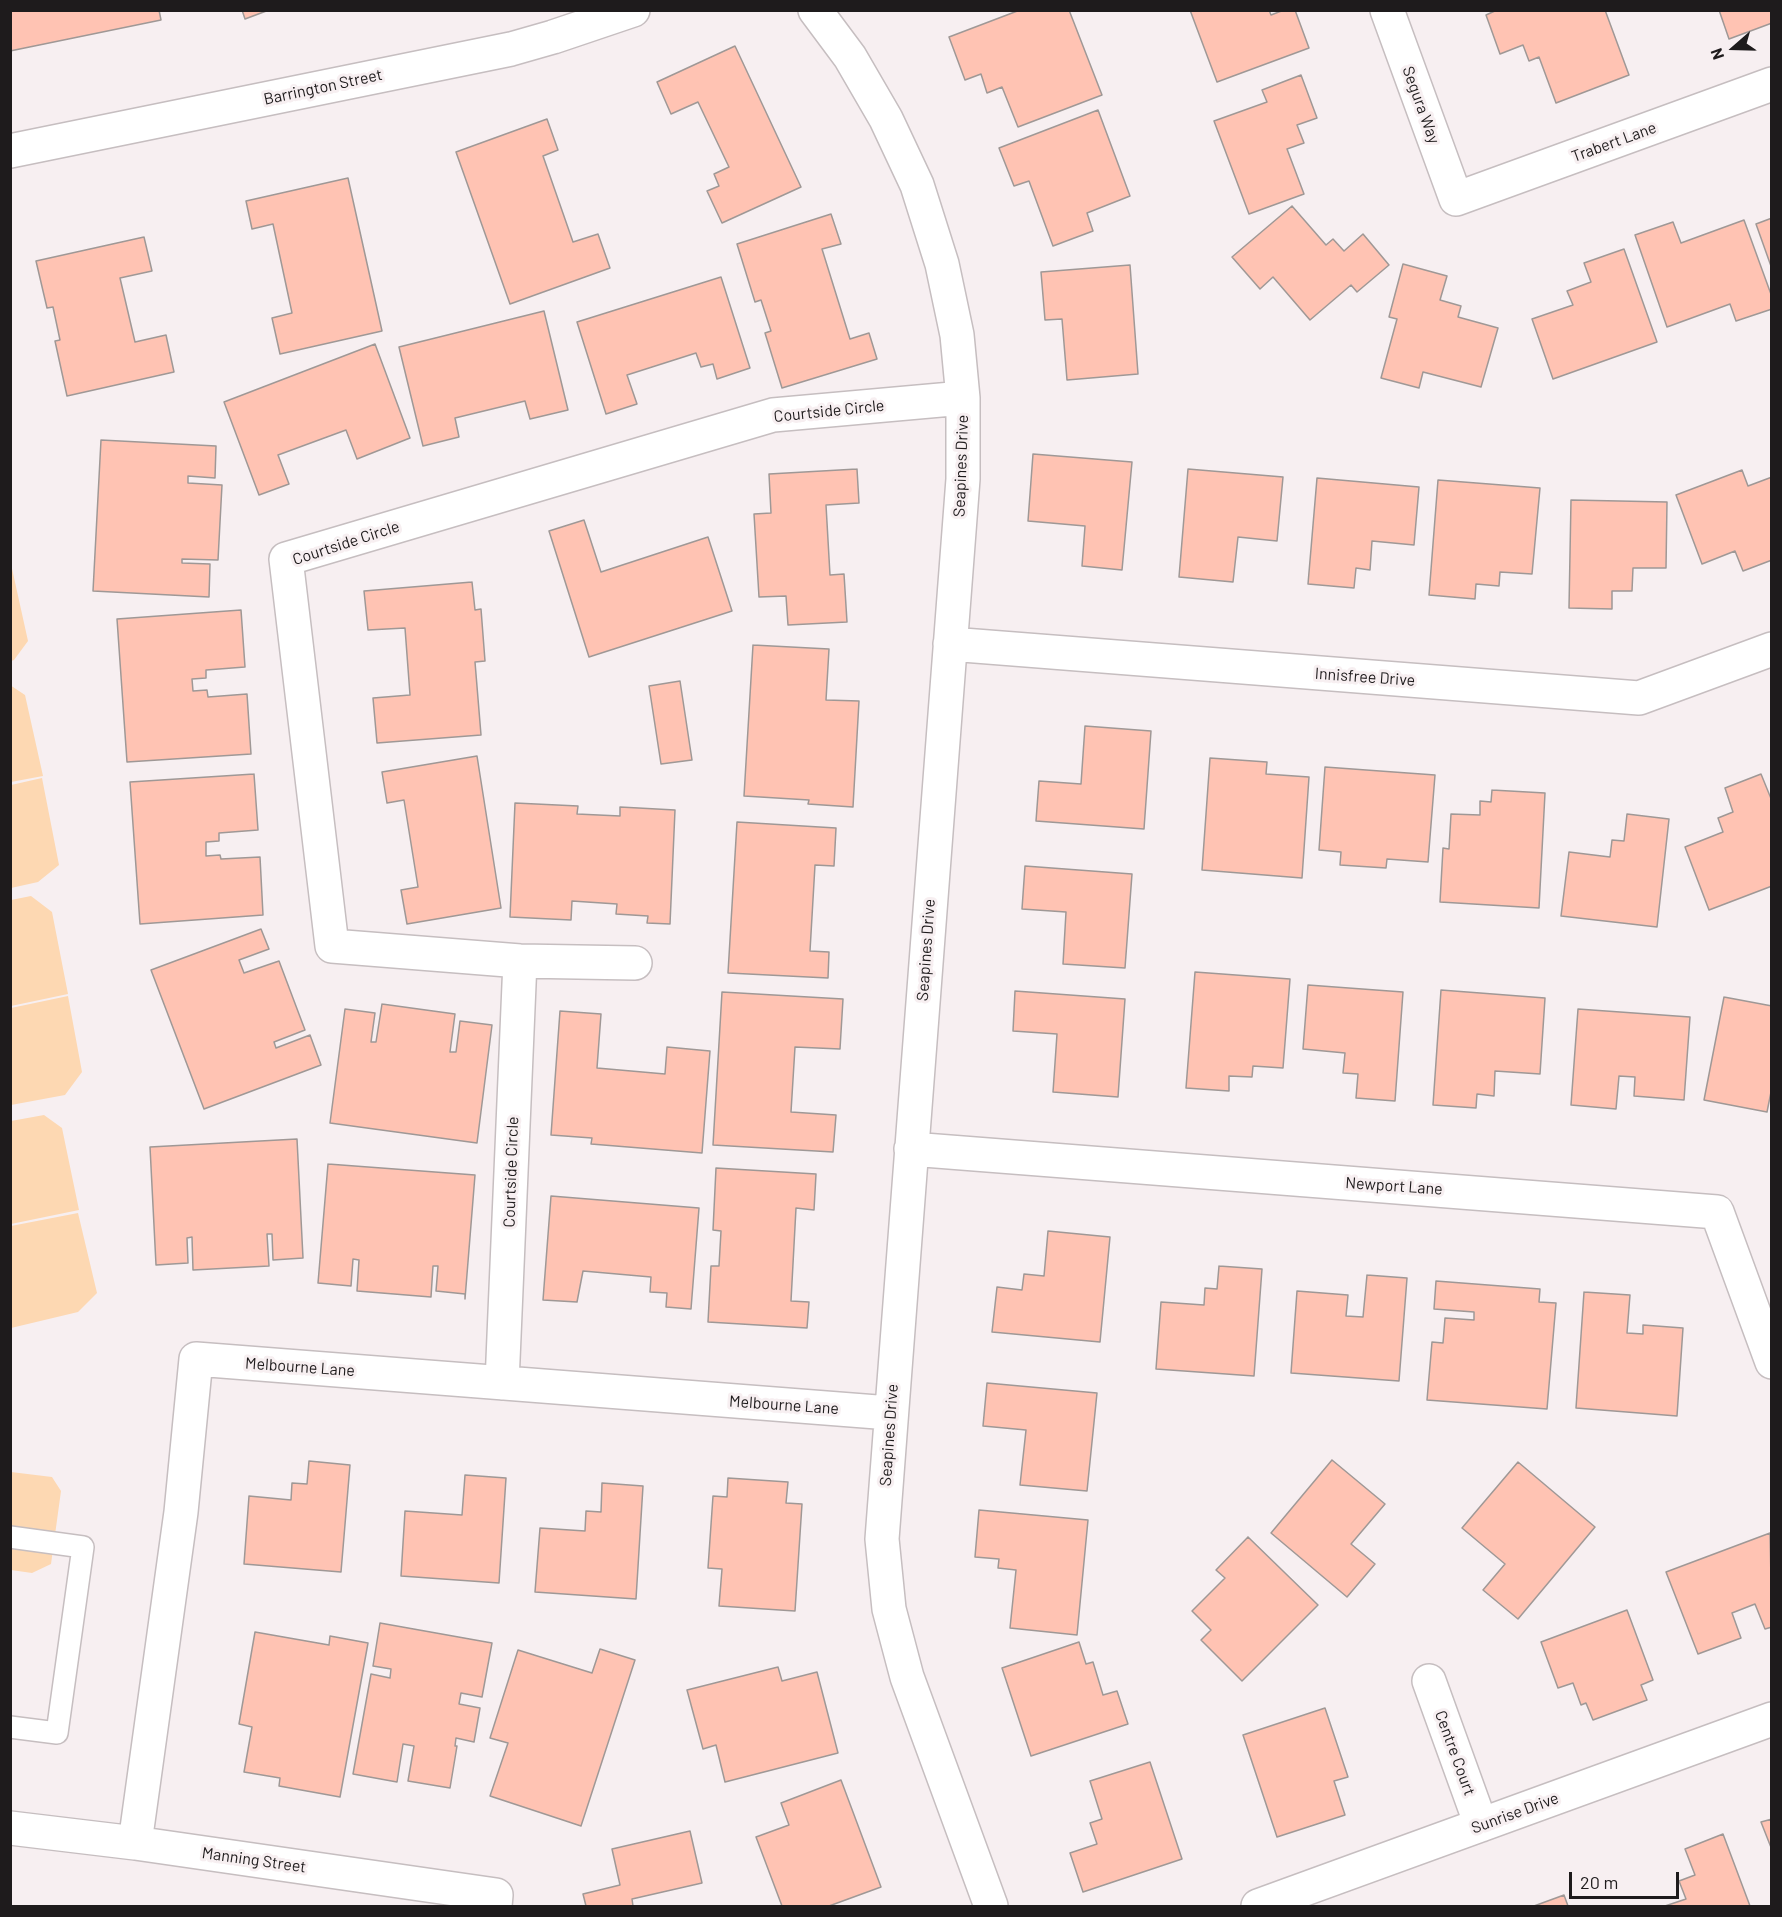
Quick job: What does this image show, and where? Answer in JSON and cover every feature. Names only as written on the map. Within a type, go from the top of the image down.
[{"type":"street","name":"Barrington Street","points":[[10,152],[511,49],[548,24],[633,10]]},
{"type":"street","name":"Seapines Drive","points":[[815,10],[850,57],[881,110],[917,184],[942,264],[957,335],[963,398],[963,479],[882,1539],[889,1609],[907,1677],[991,1906]]},
{"type":"street","name":"Segura Way","points":[[1387,10],[1456,199]]},
{"type":"street","name":"Trabert Lane","points":[[1456,199],[1772,84]]},
{"type":"street","name":"Courtside Circle","points":[[635,963],[520,961],[332,946],[286,559],[773,415],[963,398]]},
{"type":"street","name":"Innisfree Drive","points":[[950,644],[1638,698],[1772,649]]},
{"type":"street","name":"Courtside Circle","points":[[502,1383],[520,961]]},
{"type":"street","name":"Newport Lane","points":[[911,1149],[1717,1212],[1772,1362]]},
{"type":"street","name":"Melbourne Lane","points":[[135,1843],[181,1512],[196,1359],[890,1413]]},
{"type":"street","name":"Centre Court","points":[[1429,1681],[1481,1825]]},
{"type":"street","name":"Sunrise Drive","points":[[1257,1906],[1772,1719]]},
{"type":"street","name":"Manning Street","points":[[10,1828],[135,1843],[495,1901]]},
{"type":"lane","points":[[10,1537],[83,1547],[57,1733],[10,1727]]},
{"type":"shaded area","points":[[11,564],[28,641],[11,661]]},
{"type":"shaded area","points":[[10,685],[25,695],[43,776],[11,782]]},
{"type":"shaded area","points":[[42,778],[59,865],[38,882],[11,888],[11,785]]},
{"type":"shaded area","points":[[31,896],[52,912],[68,994],[11,1006],[11,900]]},
{"type":"shaded area","points":[[68,996],[82,1072],[65,1095],[11,1105],[11,1008]]},
{"type":"shaded area","points":[[44,1115],[62,1128],[79,1210],[11,1224],[11,1121]]},
{"type":"shaded area","points":[[78,1213],[97,1293],[78,1312],[11,1328],[11,1226]]},
{"type":"shaded area","points":[[11,1472],[52,1477],[61,1491],[51,1564],[32,1573],[11,1570]]},
{"type":"building","points":[[10,10],[159,10],[161,20],[10,51]]},
{"type":"building","points":[[242,10],[269,10],[245,19]]},
{"type":"building","points":[[1020,10],[1069,10],[1102,95],[1018,127],[1002,87],[987,93],[981,74],[965,80],[949,37]]},
{"type":"building","points":[[1190,10],[1269,10],[1271,15],[1284,10],[1295,10],[1309,48],[1217,82]]},
{"type":"building","points":[[1497,10],[1605,10],[1629,75],[1556,103],[1539,57],[1529,61],[1523,45],[1500,54],[1486,15]]},
{"type":"building","points":[[1719,10],[1772,10],[1772,23],[1729,39]]},
{"type":"building","points":[[735,46],[801,187],[722,223],[707,191],[719,186],[714,174],[729,167],[698,102],[671,114],[657,82]]},
{"type":"building","points":[[1301,75],[1317,118],[1297,125],[1304,143],[1287,149],[1304,194],[1249,214],[1214,121],[1267,102],[1262,90]]},
{"type":"building","points":[[1098,110],[1130,196],[1087,213],[1093,231],[1053,246],[1029,181],[1014,186],[999,148]]},
{"type":"building","points":[[547,119],[558,150],[543,156],[573,242],[598,234],[610,268],[510,304],[456,152]]},
{"type":"building","points":[[348,178],[382,331],[280,354],[272,318],[292,313],[273,224],[252,229],[246,201]]},
{"type":"building","points":[[1292,206],[1326,245],[1333,239],[1344,251],[1363,234],[1389,265],[1357,292],[1351,285],[1310,320],[1273,277],[1260,289],[1232,257]]},
{"type":"building","points":[[831,214],[841,244],[822,249],[850,339],[869,333],[877,359],[782,388],[765,333],[771,331],[761,300],[755,302],[737,244]]},
{"type":"building","points":[[1772,218],[1772,269],[1756,224]]},
{"type":"building","points":[[1744,220],[1772,297],[1772,309],[1736,321],[1730,304],[1667,327],[1635,235],[1673,222],[1681,243]]},
{"type":"building","points":[[144,237],[152,271],[120,278],[135,342],[166,335],[174,372],[67,396],[55,341],[60,340],[53,307],[47,308],[36,261]]},
{"type":"building","points":[[1624,249],[1657,342],[1553,379],[1532,319],[1573,305],[1567,291],[1591,282],[1584,263]]},
{"type":"building","points":[[1403,264],[1447,276],[1440,300],[1461,306],[1458,317],[1498,328],[1481,387],[1423,372],[1419,388],[1381,378],[1397,319],[1389,317]]},
{"type":"building","points":[[1130,265],[1138,374],[1067,380],[1062,319],[1045,320],[1041,272]]},
{"type":"building","points":[[721,277],[750,368],[717,379],[713,364],[701,367],[696,353],[627,375],[637,404],[606,414],[577,322]]},
{"type":"building","points":[[544,311],[568,410],[530,419],[525,401],[455,418],[459,437],[423,446],[399,347]]},
{"type":"building","points":[[375,344],[410,438],[357,459],[346,430],[278,455],[289,484],[259,495],[224,402]]},
{"type":"building","points":[[101,440],[216,446],[215,478],[188,476],[188,483],[222,485],[218,560],[182,559],[182,563],[210,564],[209,597],[93,591]]},
{"type":"building","points":[[1033,454],[1132,462],[1122,570],[1082,566],[1085,526],[1028,521]]},
{"type":"building","points":[[857,469],[859,503],[826,505],[830,575],[844,574],[847,622],[788,625],[786,596],[759,597],[754,514],[771,513],[769,474]]},
{"type":"building","points":[[1188,469],[1283,477],[1277,541],[1238,537],[1233,582],[1179,577]]},
{"type":"building","points":[[1742,470],[1748,486],[1772,477],[1772,560],[1743,571],[1735,551],[1702,564],[1676,495]]},
{"type":"building","points":[[1317,478],[1419,487],[1414,545],[1372,541],[1370,570],[1356,568],[1354,588],[1308,584]]},
{"type":"building","points":[[1438,480],[1540,488],[1532,574],[1500,572],[1499,586],[1476,584],[1475,599],[1429,595]]},
{"type":"building","points":[[1571,500],[1667,502],[1666,568],[1633,568],[1632,591],[1612,591],[1612,609],[1569,608]]},
{"type":"building","points":[[584,520],[601,572],[708,537],[732,611],[589,657],[549,531]]},
{"type":"building","points":[[472,582],[475,610],[481,609],[485,661],[475,662],[481,735],[377,743],[373,698],[410,695],[405,628],[368,630],[364,591]]},
{"type":"building","points":[[241,610],[245,667],[206,670],[206,678],[192,679],[193,691],[207,690],[208,697],[247,694],[251,754],[127,762],[117,619]]},
{"type":"building","points":[[753,645],[829,649],[826,700],[859,701],[853,807],[808,804],[809,800],[744,796]]},
{"type":"building","points":[[680,681],[692,760],[661,764],[649,686]]},
{"type":"building","points":[[1085,726],[1151,731],[1144,829],[1036,821],[1039,781],[1081,784]]},
{"type":"building","points":[[477,756],[501,908],[407,924],[401,890],[418,887],[404,800],[387,803],[382,772]]},
{"type":"building","points":[[1210,758],[1267,762],[1266,774],[1309,777],[1302,878],[1202,870]]},
{"type":"building","points":[[1325,767],[1435,775],[1428,862],[1387,859],[1386,868],[1340,865],[1341,852],[1319,850]]},
{"type":"building","points":[[254,774],[258,830],[219,833],[219,841],[206,842],[206,856],[220,855],[221,859],[260,857],[263,915],[140,924],[130,782]]},
{"type":"building","points":[[1761,774],[1772,801],[1772,886],[1709,910],[1685,847],[1723,832],[1718,818],[1733,812],[1725,788]]},
{"type":"building","points":[[1492,790],[1545,793],[1539,908],[1440,902],[1443,848],[1449,849],[1451,814],[1480,815],[1480,801],[1491,802]]},
{"type":"building","points":[[515,803],[578,806],[577,814],[620,816],[620,807],[675,810],[670,924],[647,923],[648,916],[616,914],[617,904],[572,901],[571,920],[510,917]]},
{"type":"building","points":[[1627,814],[1669,819],[1657,927],[1561,916],[1569,852],[1610,857],[1612,840],[1624,841]]},
{"type":"building","points":[[737,822],[836,828],[834,866],[815,865],[810,951],[829,952],[828,978],[728,973]]},
{"type":"building","points":[[1025,866],[1132,874],[1125,968],[1063,964],[1066,912],[1022,909]]},
{"type":"building","points":[[261,929],[269,949],[239,960],[244,973],[279,961],[305,1030],[274,1042],[276,1048],[310,1035],[321,1065],[204,1109],[151,970]]},
{"type":"building","points":[[1195,972],[1290,979],[1283,1068],[1253,1066],[1252,1077],[1229,1076],[1229,1091],[1186,1088]]},
{"type":"building","points":[[1308,985],[1403,992],[1395,1101],[1356,1098],[1358,1074],[1343,1073],[1345,1053],[1303,1049]]},
{"type":"building","points":[[1441,990],[1545,998],[1540,1074],[1495,1071],[1494,1096],[1477,1094],[1476,1108],[1433,1105]]},
{"type":"building","points":[[1015,991],[1125,999],[1118,1097],[1053,1092],[1057,1034],[1013,1031]]},
{"type":"building","points":[[722,992],[843,999],[840,1049],[795,1047],[791,1112],[836,1115],[833,1152],[713,1145]]},
{"type":"building","points":[[1724,997],[1772,1006],[1772,1087],[1767,1112],[1704,1100]]},
{"type":"building","points":[[382,1004],[455,1014],[450,1052],[456,1052],[460,1021],[492,1025],[477,1143],[330,1123],[345,1009],[375,1013],[371,1042],[376,1042]]},
{"type":"building","points":[[1578,1009],[1690,1017],[1684,1100],[1634,1096],[1635,1077],[1619,1076],[1616,1109],[1571,1105]]},
{"type":"building","points":[[560,1011],[601,1014],[597,1068],[665,1074],[667,1047],[710,1051],[702,1153],[591,1144],[592,1138],[551,1135]]},
{"type":"building","points":[[297,1139],[303,1258],[273,1260],[272,1234],[267,1234],[269,1266],[193,1270],[192,1237],[187,1238],[188,1263],[156,1265],[150,1147]]},
{"type":"building","points":[[328,1164],[475,1175],[465,1299],[465,1294],[436,1291],[438,1266],[433,1266],[431,1297],[357,1291],[359,1260],[353,1259],[351,1286],[318,1283]]},
{"type":"building","points":[[716,1168],[816,1174],[814,1210],[796,1208],[791,1301],[809,1302],[807,1328],[708,1322],[711,1266],[719,1266],[721,1231],[713,1230]]},
{"type":"building","points":[[551,1196],[699,1208],[691,1309],[666,1307],[667,1293],[650,1292],[651,1277],[583,1271],[577,1302],[543,1300]]},
{"type":"building","points":[[1048,1231],[1110,1237],[1100,1342],[992,1332],[997,1287],[1022,1290],[1024,1274],[1044,1276]]},
{"type":"building","points":[[1219,1266],[1262,1269],[1254,1376],[1156,1369],[1161,1302],[1204,1305],[1205,1288],[1217,1289]]},
{"type":"building","points":[[1367,1275],[1407,1278],[1399,1381],[1291,1373],[1297,1291],[1348,1295],[1346,1316],[1363,1317]]},
{"type":"building","points":[[1436,1281],[1540,1289],[1539,1302],[1556,1303],[1547,1409],[1427,1400],[1432,1342],[1443,1343],[1445,1318],[1474,1320],[1474,1312],[1434,1309]]},
{"type":"building","points":[[1584,1292],[1630,1295],[1627,1333],[1643,1334],[1643,1325],[1683,1328],[1677,1416],[1576,1408]]},
{"type":"building","points":[[987,1383],[1097,1393],[1087,1491],[1020,1485],[1026,1430],[983,1426]]},
{"type":"building","points":[[1332,1460],[1385,1504],[1351,1544],[1375,1564],[1347,1597],[1271,1533]]},
{"type":"building","points":[[309,1461],[350,1465],[341,1572],[244,1564],[249,1496],[291,1500],[292,1483],[307,1484]]},
{"type":"building","points":[[1518,1462],[1595,1527],[1518,1619],[1483,1590],[1505,1564],[1462,1528]]},
{"type":"building","points":[[465,1475],[506,1478],[499,1583],[401,1576],[405,1511],[462,1515]]},
{"type":"building","points":[[728,1478],[788,1482],[786,1503],[802,1504],[795,1611],[719,1606],[722,1569],[708,1568],[713,1496],[727,1497]]},
{"type":"building","points":[[602,1483],[643,1486],[636,1599],[535,1592],[540,1528],[585,1531],[586,1511],[601,1512]]},
{"type":"building","points":[[979,1510],[1088,1520],[1077,1635],[1010,1628],[1016,1570],[998,1568],[999,1559],[975,1557]]},
{"type":"building","points":[[1770,1533],[1772,1627],[1765,1629],[1755,1604],[1732,1613],[1741,1638],[1698,1654],[1666,1572]]},
{"type":"building","points":[[1248,1537],[1318,1605],[1242,1681],[1201,1640],[1211,1630],[1192,1611],[1225,1578],[1216,1570]]},
{"type":"building","points":[[1627,1610],[1653,1680],[1641,1685],[1647,1700],[1593,1720],[1586,1703],[1581,1705],[1573,1683],[1558,1688],[1541,1642]]},
{"type":"building","points":[[380,1623],[492,1643],[482,1697],[461,1693],[459,1704],[480,1708],[474,1742],[456,1738],[455,1746],[457,1746],[450,1788],[408,1781],[414,1746],[403,1744],[397,1782],[353,1774],[371,1674],[390,1678],[391,1669],[373,1666]]},
{"type":"building","points":[[255,1632],[329,1645],[330,1636],[368,1643],[340,1797],[279,1786],[280,1778],[244,1772],[252,1727],[239,1724]]},
{"type":"building","points":[[1079,1642],[1086,1664],[1093,1662],[1103,1695],[1117,1691],[1128,1724],[1031,1756],[1002,1668]]},
{"type":"building","points":[[600,1649],[635,1660],[581,1826],[490,1796],[508,1743],[490,1738],[518,1650],[592,1673]]},
{"type":"building","points":[[778,1667],[782,1681],[817,1672],[838,1753],[725,1782],[716,1745],[703,1749],[687,1690]]},
{"type":"building","points":[[1325,1708],[1348,1777],[1334,1781],[1345,1815],[1277,1837],[1243,1735]]},
{"type":"building","points":[[1150,1762],[1182,1859],[1083,1892],[1070,1853],[1097,1844],[1090,1823],[1102,1819],[1090,1781]]},
{"type":"building","points":[[841,1780],[881,1887],[829,1906],[782,1906],[756,1837],[789,1825],[781,1803]]},
{"type":"building","points":[[1772,1819],[1772,1850],[1761,1822]]},
{"type":"building","points":[[690,1831],[702,1883],[632,1899],[633,1906],[586,1906],[583,1894],[620,1885],[612,1849]]},
{"type":"building","points":[[1723,1834],[1750,1906],[1665,1906],[1686,1899],[1679,1881],[1695,1875],[1685,1849]]},
{"type":"building","points":[[1564,1895],[1568,1906],[1534,1906]]}]
